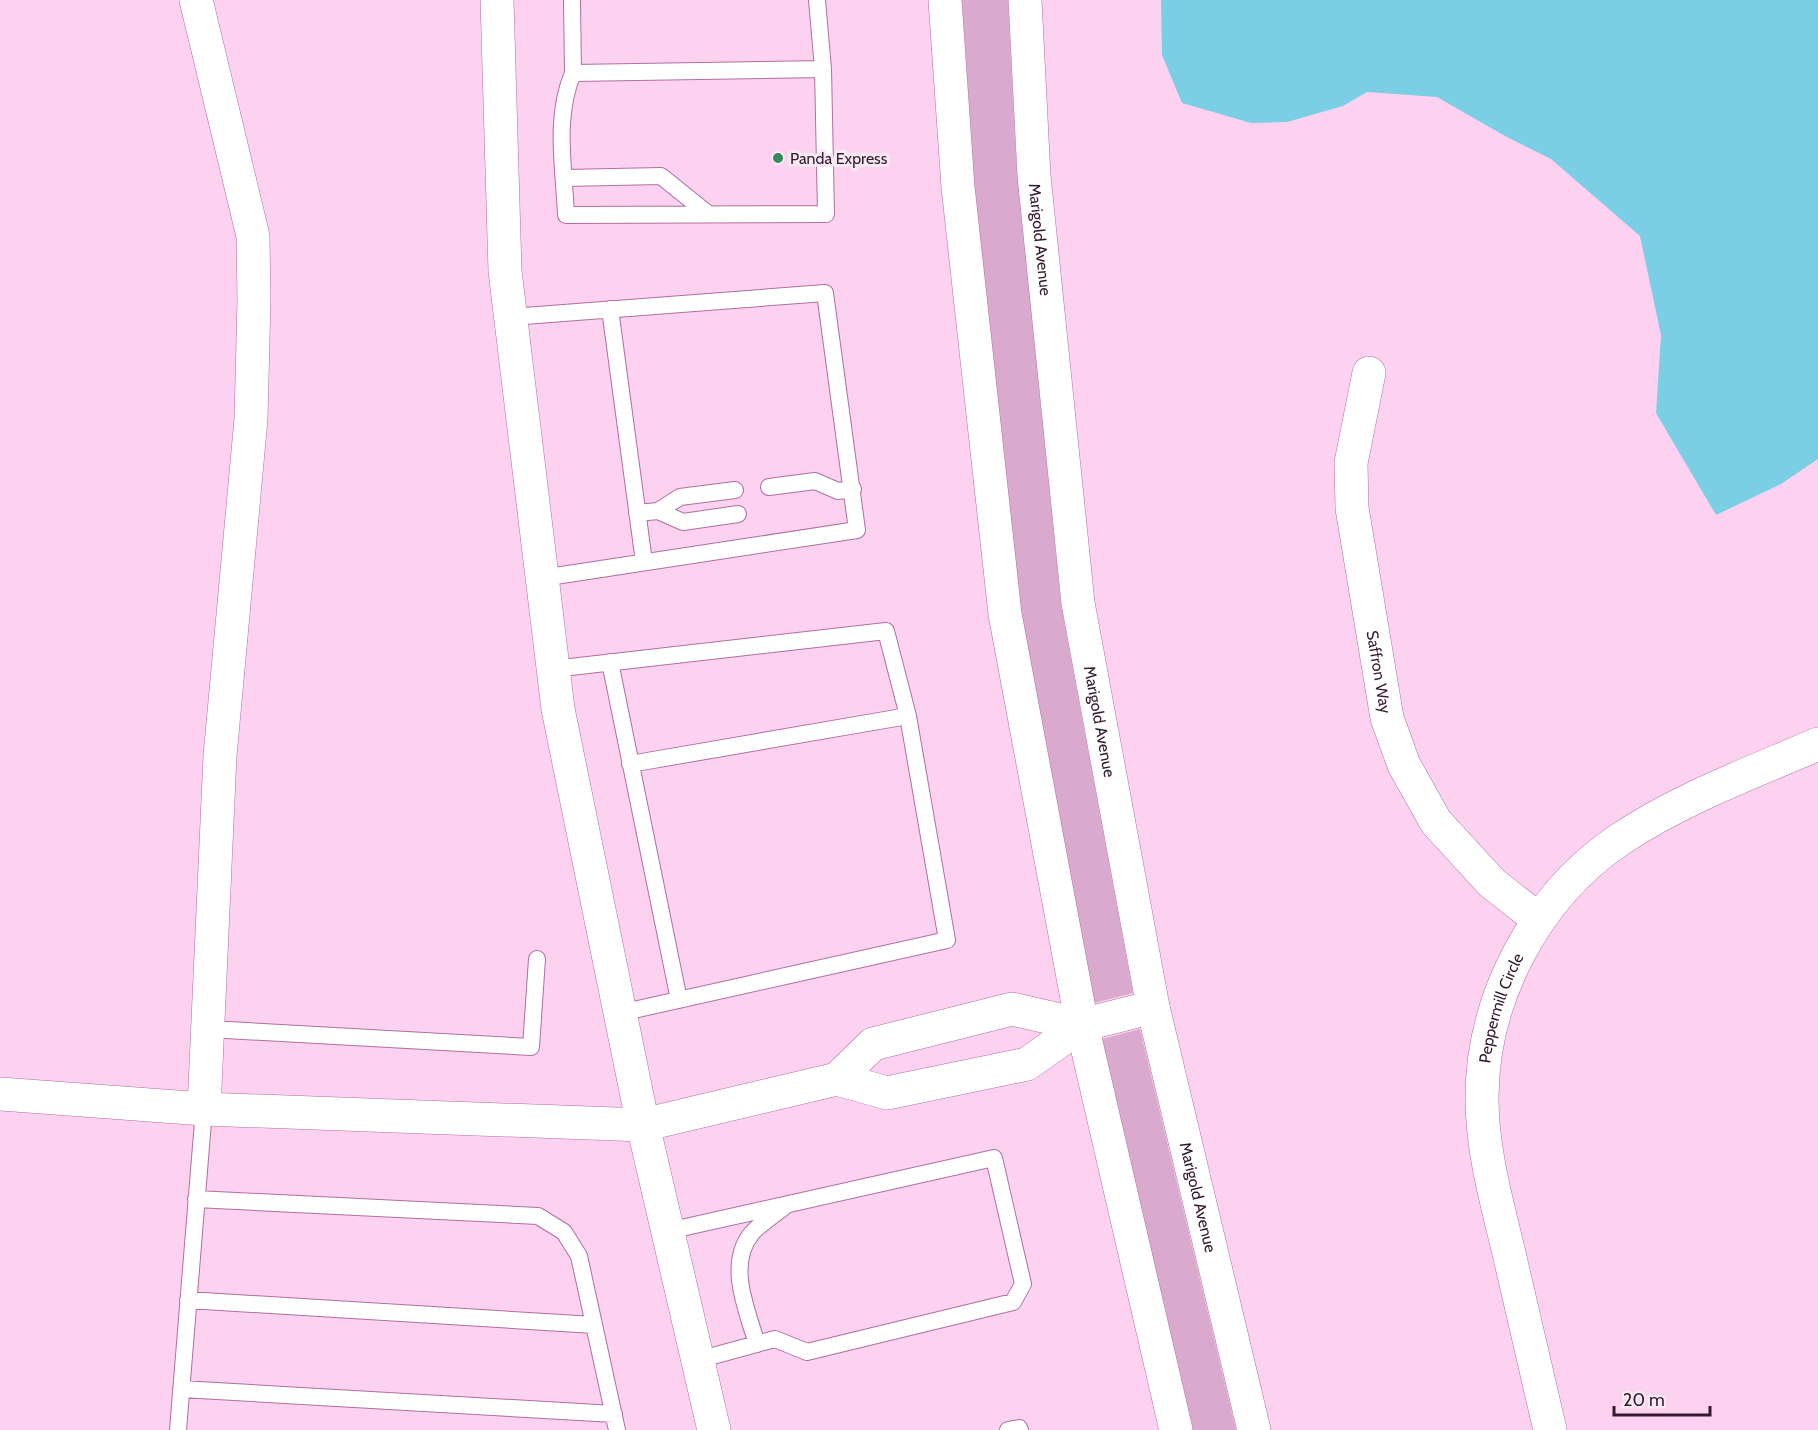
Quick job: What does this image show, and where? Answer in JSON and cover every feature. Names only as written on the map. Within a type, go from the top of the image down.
[{"type":"street","points":[[196,0],[253,236],[254,300],[250,419],[220,756],[204,1109]]},
{"type":"street","points":[[497,0],[505,271],[558,709],[643,1125],[714,1430]]},
{"type":"street","points":[[945,0],[958,187],[1005,614],[1082,1024],[1176,1430]]},
{"type":"street","name":"Marigold Avenue","points":[[1025,0],[1034,176],[1078,603],[1153,1007],[1254,1430]]},
{"type":"street","name":"Saffron Way","points":[[1369,373],[1351,463],[1352,508],[1387,718],[1404,765],[1436,822],[1492,883],[1539,920]]},
{"type":"street","name":"Peppermill Circle","points":[[1550,1430],[1485,1141],[1482,1097],[1490,1034],[1501,995],[1518,955],[1539,920],[1565,886],[1589,863],[1651,820],[1818,744]]},
{"type":"street","points":[[0,1094],[204,1109],[643,1125],[837,1079],[887,1093],[1027,1064],[1082,1024],[1153,1007]]},
{"type":"street","points":[[837,1079],[873,1044],[1012,1009],[1082,1024]]},
{"type":"lane","points":[[572,0],[573,73],[564,93],[561,132],[566,215],[826,214],[823,69],[817,0]]},
{"type":"lane","points":[[573,73],[823,69]]},
{"type":"lane","points":[[565,178],[661,176],[707,213]]},
{"type":"lane","points":[[511,317],[825,293],[853,489],[857,530],[542,578]]},
{"type":"lane","points":[[610,309],[644,562]]},
{"type":"lane","points":[[769,487],[815,480],[838,491],[853,489]]},
{"type":"lane","points":[[637,513],[658,511],[680,497],[735,490]]},
{"type":"lane","points":[[658,511],[683,522],[738,514]]},
{"type":"lane","points":[[553,669],[886,631],[908,716],[947,940],[620,1013]]},
{"type":"lane","points":[[610,662],[679,1000]]},
{"type":"lane","points":[[630,764],[908,716]]},
{"type":"lane","points":[[209,1029],[531,1047],[537,959]]},
{"type":"lane","points":[[178,1430],[204,1109]]},
{"type":"lane","points":[[668,1231],[994,1158],[1023,1284],[1013,1302],[807,1352],[776,1339],[698,1360]]},
{"type":"lane","points":[[181,1389],[616,1422],[579,1256],[564,1232],[538,1216],[196,1199]]},
{"type":"lane","points":[[757,1344],[743,1296],[739,1257],[752,1234],[786,1205]]},
{"type":"lane","points":[[189,1300],[594,1325]]},
{"type":"lane","points":[[1008,1430],[1020,1428],[1020,1430]]},
{"type":"shaded area","points":[[962,0],[1008,0],[1016,160],[1061,605],[1133,993],[1094,1003],[1021,611],[974,184]]},
{"type":"shaded area","points":[[1140,1029],[1236,1430],[1193,1430],[1102,1039]]},
{"type":"water","points":[[1161,0],[1818,0],[1818,459],[1781,484],[1716,515],[1656,413],[1661,335],[1640,236],[1551,159],[1437,97],[1367,92],[1343,106],[1287,122],[1251,123],[1182,103],[1162,55]]},
{"type":"place","name":"Panda Express","points":[[778,158]]}]
